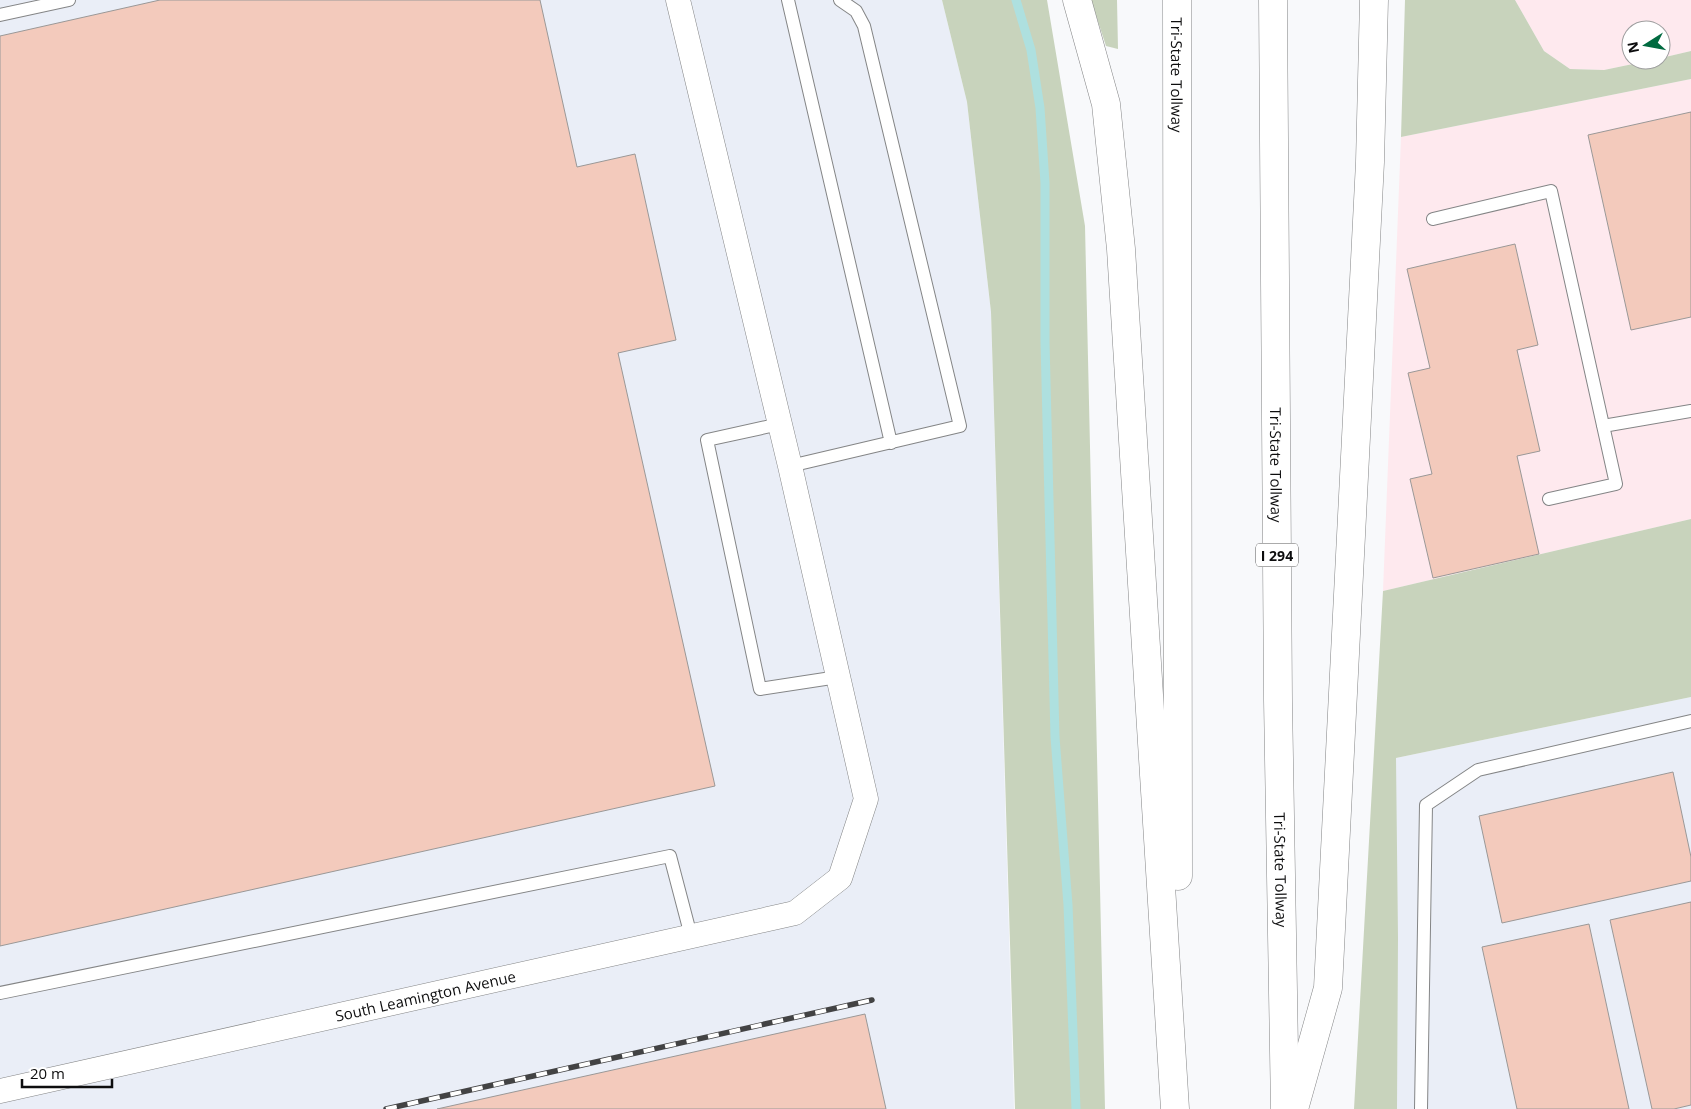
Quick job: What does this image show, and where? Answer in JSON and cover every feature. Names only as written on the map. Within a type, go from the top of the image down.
[{"type":"highway","points":[[1077,0],[1106,104],[1121,249],[1177,1109]]},
{"type":"highway","name":"Tri-State Tollway","points":[[1177,0],[1177,1109]]},
{"type":"highway","name":"Tri-State Tollway","points":[[1273,0],[1278,680],[1285,1109]]},
{"type":"highway","points":[[1294,1109],[1328,988],[1370,162],[1374,0]]},
{"type":"street","points":[[678,0],[790,466],[838,677]]},
{"type":"street","name":"South Leamington Avenue","points":[[0,1091],[795,913],[840,878],[866,799],[838,677]]},
{"type":"lane","points":[[0,15],[69,0]]},
{"type":"lane","points":[[788,0],[891,443]]},
{"type":"lane","points":[[790,466],[960,426],[869,42],[864,26],[856,11],[840,0]]},
{"type":"lane","points":[[1433,219],[1551,191],[1616,484],[1549,499]]},
{"type":"lane","points":[[1603,426],[1691,411]]},
{"type":"lane","points":[[780,424],[707,440],[760,689],[838,677]]},
{"type":"lane","points":[[1421,1109],[1426,805],[1478,770],[1691,721]]},
{"type":"lane","points":[[0,994],[670,856],[691,936]]},
{"type":"shaded area","points":[[0,0],[942,0],[967,102],[991,312],[1014,1109],[0,1109]]},
{"type":"shaded area","points":[[1515,0],[1691,0],[1691,51],[1671,56],[1671,20],[1621,20],[1621,66],[1604,70],[1570,69],[1544,51]]},
{"type":"shaded area","points":[[1691,79],[1691,519],[1383,591],[1401,137]]},
{"type":"shaded area","points":[[1691,697],[1691,1109],[1396,1109],[1396,758]]},
{"type":"green space","points":[[942,0],[1047,0],[1085,226],[1105,1109],[1015,1109],[991,312],[967,102]]},
{"type":"green space","points":[[1091,0],[1117,0],[1118,49],[1106,46]]},
{"type":"green space","points":[[1405,0],[1515,0],[1544,51],[1570,69],[1604,70],[1621,66],[1621,70],[1671,70],[1671,56],[1691,51],[1691,79],[1401,137]]},
{"type":"green space","points":[[1691,519],[1691,697],[1396,758],[1397,1109],[1354,1109],[1383,591]]},
{"type":"building","points":[[160,0],[540,0],[577,167],[635,154],[676,340],[618,353],[715,786],[0,946],[0,36]]},
{"type":"building","points":[[1691,112],[1691,317],[1631,330],[1588,135]]},
{"type":"building","points":[[1515,244],[1538,345],[1517,350],[1540,451],[1517,456],[1539,554],[1433,578],[1410,479],[1432,474],[1408,373],[1430,368],[1407,269]]},
{"type":"building","points":[[1673,772],[1691,857],[1691,881],[1502,923],[1479,816]]},
{"type":"building","points":[[1691,902],[1691,1105],[1674,1109],[1652,1109],[1610,920]]},
{"type":"building","points":[[1589,924],[1629,1109],[1517,1109],[1482,947]]},
{"type":"building","points":[[865,1014],[886,1109],[437,1109]]},
{"type":"waterway","points":[[1016,0],[1031,50],[1040,108],[1045,183],[1045,342],[1055,737],[1068,905],[1076,1109]]},
{"type":"railway","points":[[386,1109],[872,1000]]}]
